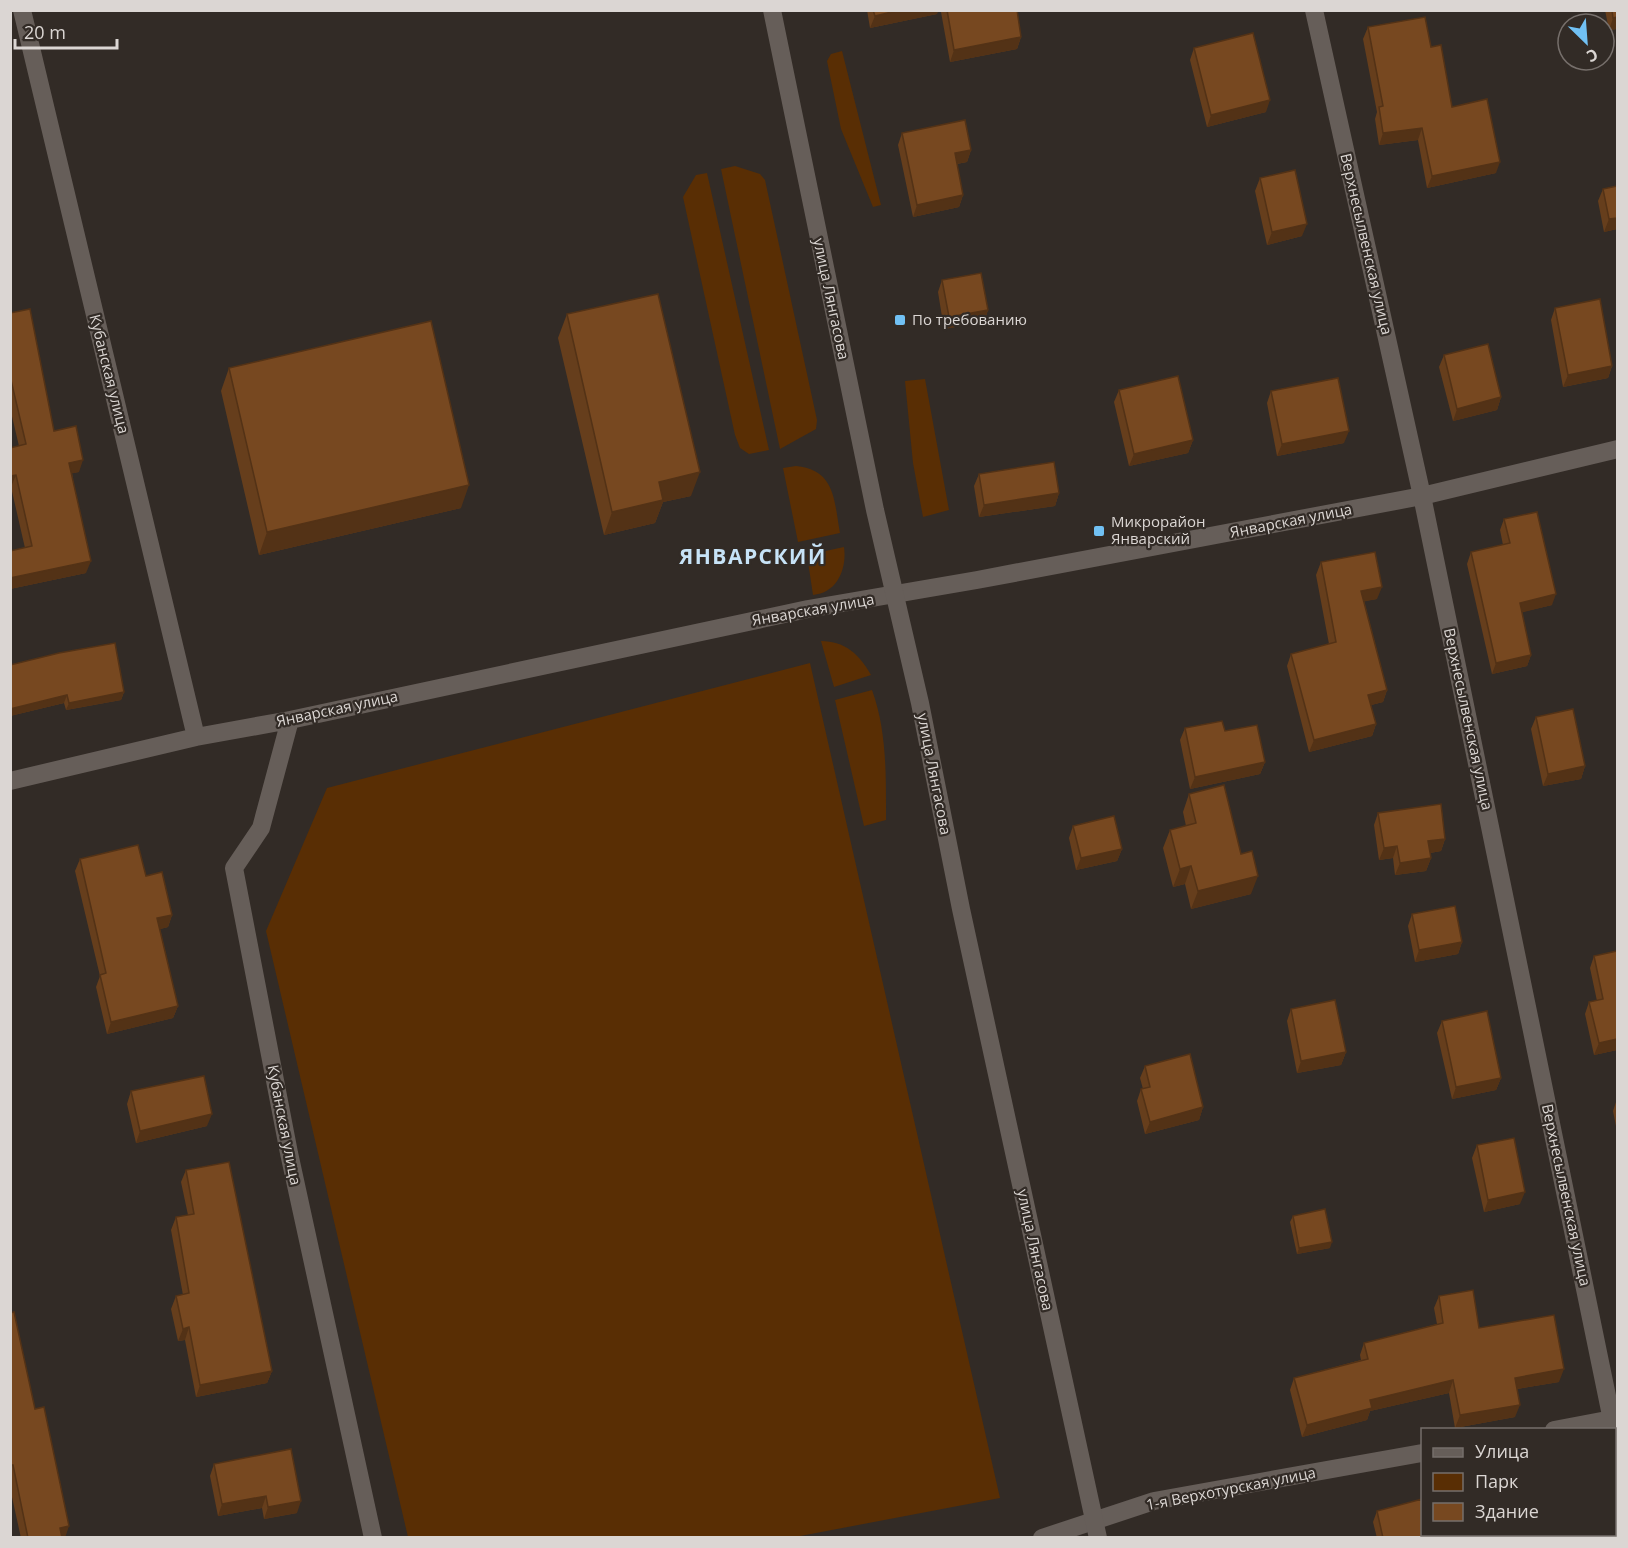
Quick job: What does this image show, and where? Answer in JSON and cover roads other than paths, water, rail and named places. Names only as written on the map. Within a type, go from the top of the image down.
[{"type":"street","name":"Кубанская улица","points":[[22,10],[196,737]]},
{"type":"street","name":"улица Лянгасова","points":[[772,10],[875,510],[896,595],[961,909],[1096,1529]]},
{"type":"street","name":"Верхнесылвенская улица","points":[[1314,10],[1422,496],[1614,1426]]},
{"type":"street","name":"Январская улица","points":[[10,781],[196,737],[290,720],[784,614],[1422,496],[1617,449]]},
{"type":"street","name":"Кубанская улица","points":[[290,720],[261,828],[234,868],[289,1153],[373,1538]]},
{"type":"street","points":[[1584,1428],[1614,1426]]},
{"type":"street","name":"1-я Верхотурская улица","points":[[1042,1538],[1096,1529],[1154,1502],[1421,1453]]},
{"type":"place","name":"По требованию","points":[[900,320]]},
{"type":"place","name":"Микрорайон Январский","points":[[1099,531]]},
{"type":"district","name":"ЯНВАРСКИЙ","points":[[753,557]]}]
